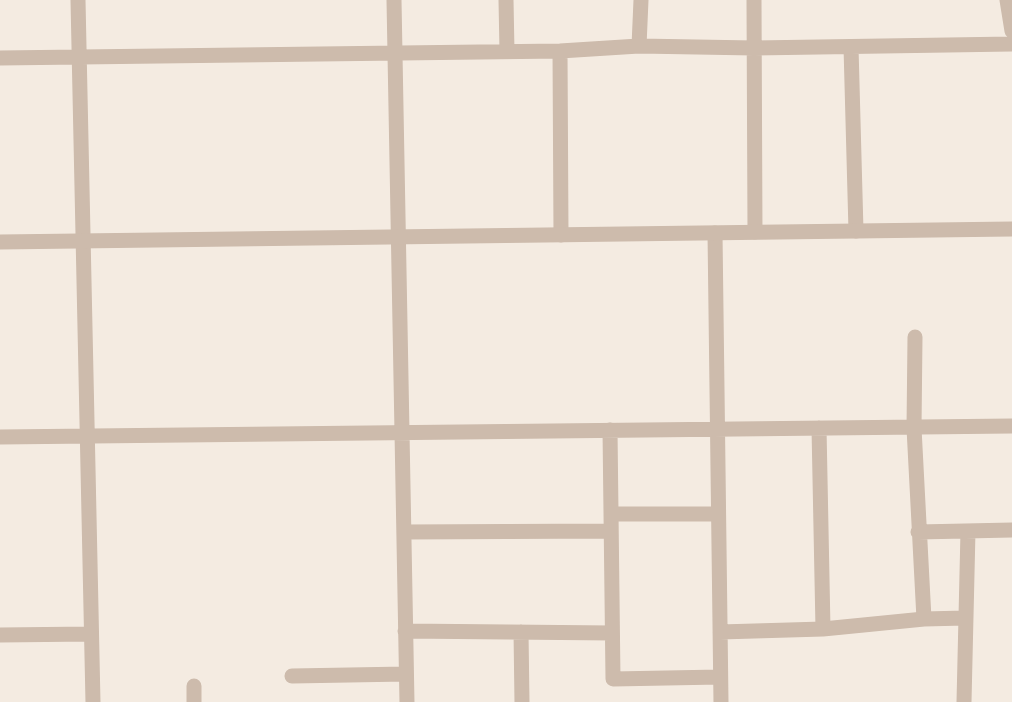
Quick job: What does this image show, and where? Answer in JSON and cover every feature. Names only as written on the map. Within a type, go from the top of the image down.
[{"type":"street","points":[[78,0],[93,702]]},
{"type":"street","points":[[394,0],[407,702]]},
{"type":"street","points":[[506,0],[507,51]]},
{"type":"street","points":[[639,46],[640,0]]},
{"type":"street","points":[[754,0],[755,232]]},
{"type":"street","points":[[1007,0],[1012,31]]},
{"type":"street","points":[[0,58],[560,51],[639,46],[754,48],[1012,44]]},
{"type":"street","points":[[851,47],[856,231]]},
{"type":"street","points":[[560,51],[561,234]]},
{"type":"street","points":[[0,242],[1012,229]]},
{"type":"street","points":[[715,233],[721,702]]},
{"type":"street","points":[[915,337],[918,532],[924,619]]},
{"type":"street","points":[[0,437],[1012,426]]},
{"type":"street","points":[[819,428],[823,629]]},
{"type":"street","points":[[610,430],[613,679],[720,677]]},
{"type":"street","points":[[611,514],[718,514]]},
{"type":"street","points":[[918,532],[1012,530]]},
{"type":"street","points":[[404,532],[611,531]]},
{"type":"street","points":[[964,702],[968,531]]},
{"type":"street","points":[[720,632],[823,629],[924,619],[965,618]]},
{"type":"street","points":[[405,631],[612,633]]},
{"type":"street","points":[[521,632],[522,702]]},
{"type":"street","points":[[0,635],[91,633]]},
{"type":"street","points":[[292,676],[406,674]]},
{"type":"street","points":[[194,686],[194,702]]}]
